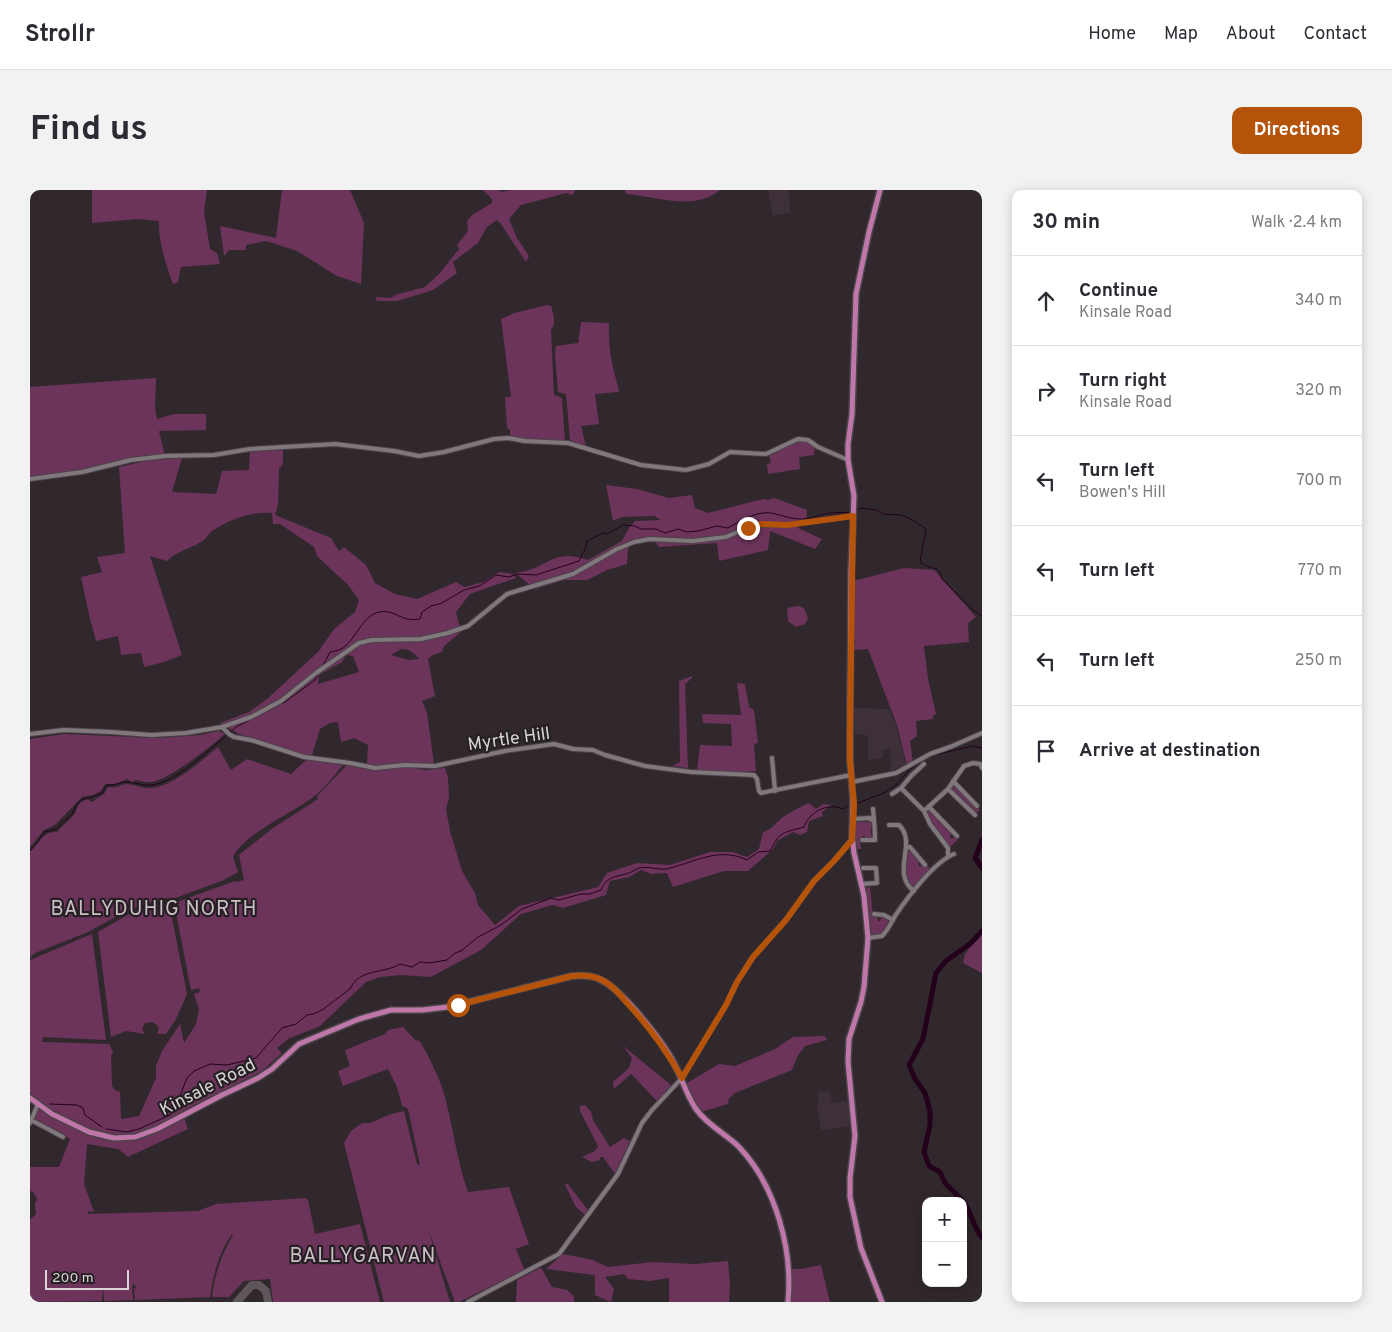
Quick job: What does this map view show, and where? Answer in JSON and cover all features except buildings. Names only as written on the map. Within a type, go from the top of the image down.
[{"type":"main road","points":[[880,190],[868,232],[856,294],[852,414],[848,460],[854,496],[850,775],[853,803],[852,840],[866,905],[868,938],[864,987],[849,1038],[848,1052],[849,1085],[856,1136],[850,1178],[850,1198],[861,1248],[882,1302]]},
{"type":"main road","name":"Kinsale Road","points":[[30,1098],[65,1121],[99,1136],[114,1138],[136,1136],[157,1129],[258,1078],[299,1044],[359,1019],[391,1010],[422,1010],[448,1007],[578,976],[597,978],[613,987],[658,1039],[682,1078],[696,1110],[740,1148],[760,1177],[772,1200],[780,1222],[789,1273],[788,1302]]},
{"type":"street","points":[[30,479],[82,472],[132,460],[165,456],[214,455],[250,449],[335,444],[394,450],[419,456],[444,452],[494,439],[508,438],[525,441],[568,443],[641,466],[686,470],[709,464],[730,452],[766,454],[798,439],[808,440],[818,447],[848,460]]},
{"type":"street","points":[[30,734],[54,731],[159,735],[222,727],[272,706],[292,694],[320,670],[364,641],[421,639],[468,626],[507,594],[573,574],[617,549],[634,542],[650,539],[693,541],[726,537],[754,526],[787,525],[853,513]]},
{"type":"street","name":"Myrtle Hill","points":[[222,727],[228,734],[304,757],[375,768],[404,765],[435,766],[505,751],[554,744],[573,749],[593,750],[605,756],[645,766],[691,772],[752,774],[757,779],[760,792],[775,791]]},
{"type":"street","points":[[852,782],[896,774],[930,754],[982,733]]},
{"type":"street","points":[[772,758],[775,791],[850,775]]},
{"type":"street","points":[[924,811],[948,789],[964,766],[973,763],[981,765]]},
{"type":"street","points":[[892,794],[901,788],[922,766]]},
{"type":"street","points":[[948,789],[975,809],[953,781]]},
{"type":"street","points":[[901,788],[924,811],[930,824],[948,848],[948,855]]},
{"type":"street","points":[[929,807],[954,836]]},
{"type":"street","points":[[862,840],[875,840],[875,826],[872,820],[873,809]]},
{"type":"street","points":[[853,819],[870,818],[872,820]]},
{"type":"street","points":[[891,826],[899,825],[906,839],[903,868],[905,881],[907,886],[914,891]]},
{"type":"street","points":[[468,1302],[559,1254],[618,1174],[642,1123],[682,1078],[753,957],[786,920],[814,881],[852,840]]},
{"type":"street","points":[[906,846],[910,847],[922,864]]},
{"type":"street","points":[[868,938],[882,936],[914,891],[948,855],[954,854]]},
{"type":"street","points":[[862,884],[877,883],[876,868],[865,870]]},
{"type":"street","points":[[874,914],[893,920]]},
{"type":"street","points":[[38,1104],[31,1121],[64,1138]]},
{"type":"shaded area","points":[[92,190],[207,190],[204,212],[210,249],[217,253],[220,264],[181,267],[178,282],[173,284],[161,245],[159,221],[138,219],[92,223]]},
{"type":"shaded area","points":[[282,190],[350,190],[364,223],[361,284],[337,276],[297,251],[266,241],[246,245],[246,250],[229,250],[224,256],[220,226],[276,238]]},
{"type":"shaded area","points":[[483,190],[499,190],[502,192],[510,190],[575,190],[573,195],[566,193],[521,205],[509,219],[517,238],[529,256],[526,262],[497,220],[487,227],[478,243],[453,262],[457,273],[433,290],[397,301],[377,301],[375,297],[391,298],[395,295],[425,287],[439,274],[459,249],[457,245],[468,231],[467,221],[472,215],[492,203],[492,199]]},
{"type":"shaded area","points":[[625,190],[720,190],[709,197],[698,200],[674,201],[626,194]]},
{"type":"shaded area","points":[[768,190],[788,190],[791,212],[773,216]]},
{"type":"shaded area","points":[[547,305],[551,306],[554,318],[551,330],[554,395],[562,398],[565,442],[524,440],[510,435],[510,430],[507,428],[505,397],[511,397],[501,319],[514,313]]},
{"type":"shaded area","points":[[581,322],[609,323],[611,357],[619,390],[618,392],[595,394],[599,424],[581,426],[586,447],[570,440],[566,394],[558,392],[555,355],[556,346],[578,343]]},
{"type":"shaded area","points":[[156,378],[155,409],[157,419],[174,414],[206,414],[206,430],[159,431],[165,456],[129,458],[83,470],[30,477],[30,387]]},
{"type":"shaded area","points":[[800,440],[808,441],[815,446],[814,455],[799,457],[800,469],[768,474],[767,464],[771,463],[769,455]]},
{"type":"shaded area","points":[[283,450],[283,464],[279,469],[278,504],[275,515],[331,538],[339,551],[344,547],[366,565],[375,583],[395,594],[417,599],[456,582],[465,587],[483,582],[499,572],[513,574],[516,578],[470,594],[456,612],[461,632],[444,646],[442,652],[428,659],[435,696],[422,701],[427,713],[434,764],[367,765],[368,745],[354,738],[341,742],[338,722],[330,723],[320,729],[312,755],[302,754],[239,734],[220,723],[249,712],[267,699],[318,652],[334,629],[355,612],[359,600],[348,585],[317,556],[314,547],[280,524],[273,524],[272,513],[256,513],[225,523],[212,531],[203,541],[179,552],[167,561],[150,556],[182,655],[144,667],[141,653],[121,655],[118,636],[96,641],[81,577],[102,572],[97,557],[125,553],[119,467],[151,460],[182,458],[172,492],[216,494],[222,471],[249,470],[250,451]],"holes":[[[401,649],[411,651],[419,659],[409,660],[391,655]],[[346,655],[353,656],[359,672],[318,684],[319,675],[342,662]]]},
{"type":"shaded area","points":[[606,485],[637,489],[669,498],[692,495],[695,508],[708,513],[774,498],[807,510],[806,525],[798,526],[798,528],[822,539],[815,549],[770,531],[768,550],[719,561],[717,543],[659,547],[651,537],[631,540],[627,564],[607,570],[587,580],[564,580],[535,589],[515,573],[535,568],[566,556],[588,560],[622,541],[635,521],[661,520],[654,516],[622,517],[613,521]]},
{"type":"shaded area","points":[[904,568],[934,570],[976,617],[968,623],[969,642],[924,646],[928,679],[936,714],[933,716],[933,719],[916,721],[917,736],[910,741],[913,762],[907,765],[897,725],[868,649],[853,650],[855,640],[853,635],[853,581]]},
{"type":"shaded area","points":[[798,606],[804,608],[808,618],[805,624],[796,627],[788,621],[787,608]]},
{"type":"shaded area","points":[[692,676],[685,684],[688,768],[672,766],[680,762],[679,681]]},
{"type":"shaded area","points":[[737,683],[745,684],[749,707],[754,710],[758,743],[754,744],[756,771],[731,773],[697,770],[700,745],[732,746],[731,724],[703,723],[702,714],[741,715]]},
{"type":"shaded area","points":[[853,708],[889,709],[896,725],[906,765],[891,771],[890,749],[883,749],[883,758],[868,760],[868,737],[864,734],[854,734]]},
{"type":"shaded area","points":[[219,731],[225,734],[190,762],[160,780],[144,782],[136,780],[132,782],[127,779],[116,784],[105,784],[101,791],[82,797],[55,825],[44,830],[30,847],[30,739],[64,734],[158,738],[200,735]]},
{"type":"shaded area","points":[[218,747],[231,770],[247,759],[291,774],[306,760],[343,765],[317,794],[259,831],[239,848],[233,857],[238,872],[224,880],[173,899],[166,898],[130,909],[88,932],[35,953],[30,958],[30,851],[45,835],[57,832],[72,817],[81,803],[87,799],[92,802],[104,794],[108,787],[127,784],[149,788],[167,784],[186,773]]},
{"type":"shaded area","points":[[347,765],[376,770],[406,767],[425,770],[445,768],[448,777],[449,797],[446,809],[450,831],[462,871],[475,893],[478,905],[495,925],[519,906],[598,887],[607,873],[637,863],[670,865],[710,852],[733,852],[747,857],[759,849],[763,832],[771,828],[786,815],[809,803],[816,809],[823,804],[831,805],[822,812],[823,816],[809,821],[807,832],[800,835],[793,832],[777,841],[773,849],[748,871],[724,871],[673,887],[667,873],[651,874],[641,870],[629,877],[610,881],[606,895],[563,908],[553,905],[521,914],[481,950],[431,977],[401,975],[380,977],[366,982],[320,1026],[288,1039],[277,1048],[282,1053],[262,1071],[182,1111],[188,1129],[128,1157],[118,1149],[87,1144],[84,1184],[94,1212],[89,1211],[87,1214],[198,1211],[216,1204],[306,1198],[315,1234],[360,1224],[380,1302],[273,1302],[270,1279],[244,1281],[229,1297],[212,1297],[219,1265],[232,1234],[223,1248],[217,1264],[210,1297],[135,1300],[134,1289],[136,1287],[134,1284],[132,1286],[133,1300],[104,1301],[103,1286],[102,1301],[30,1302],[30,1220],[36,1214],[35,1204],[37,1199],[33,1192],[30,1191],[30,1167],[59,1167],[70,1139],[34,1118],[41,1104],[30,1093],[30,960],[92,934],[106,1040],[43,1037],[42,1042],[109,1044],[113,1052],[111,1056],[112,1086],[120,1092],[121,1119],[139,1116],[156,1078],[156,1066],[162,1051],[180,1024],[184,1043],[196,1024],[199,1009],[194,994],[200,992],[199,988],[191,990],[174,903],[235,881],[244,880],[239,855],[273,828],[318,799],[317,796]]},
{"type":"shaded area","points":[[954,783],[973,802],[973,806],[980,809],[975,815],[974,811],[950,789]]},
{"type":"shaded area","points":[[929,809],[951,834],[950,837],[952,839],[956,836],[958,839],[950,847],[942,840],[933,827],[926,812]]},
{"type":"shaded area","points":[[869,820],[873,825],[871,826],[871,835],[874,838],[868,837],[866,839],[863,836],[860,841],[861,849],[856,849],[856,822],[868,822]]},
{"type":"shaded area","points":[[910,848],[920,861],[918,864],[920,867],[927,865],[930,869],[912,888],[907,879],[906,869],[908,849]]},
{"type":"shaded area","points":[[870,887],[873,916],[877,916],[878,921],[880,921],[882,916],[889,921],[884,930],[878,935],[871,935],[866,888]]},
{"type":"shaded area","points":[[169,903],[187,994],[176,1019],[166,1034],[157,1034],[159,1029],[152,1022],[145,1023],[142,1029],[145,1034],[126,1031],[111,1037],[98,932],[138,909]]},
{"type":"shaded area","points":[[982,933],[982,973],[963,963],[965,954]]},
{"type":"shaded area","points":[[403,1027],[415,1040],[420,1041],[441,1084],[460,1167],[468,1192],[509,1187],[529,1244],[516,1249],[524,1269],[522,1271],[459,1302],[455,1302],[428,1229],[450,1302],[384,1302],[344,1143],[351,1131],[362,1123],[370,1123],[404,1111],[417,1164],[420,1165],[408,1109],[402,1106],[397,1087],[388,1069],[343,1086],[338,1071],[350,1066],[345,1050],[385,1034],[388,1030]]},
{"type":"shaded area","points":[[825,1036],[827,1040],[805,1046],[797,1057],[792,1070],[735,1093],[729,1098],[728,1104],[701,1112],[693,1101],[687,1083],[719,1064],[735,1066],[775,1049],[793,1037]]},
{"type":"shaded area","points":[[622,1045],[671,1085],[657,1101],[631,1074],[614,1089],[613,1082],[629,1068],[632,1058]]},
{"type":"shaded area","points":[[830,1091],[832,1103],[849,1101],[851,1126],[821,1130],[817,1107],[819,1092]]},
{"type":"shaded area","points":[[585,1105],[591,1112],[593,1120],[610,1147],[624,1138],[630,1141],[615,1174],[603,1157],[592,1162],[582,1157],[595,1151],[598,1146],[580,1111],[580,1106]]},
{"type":"shaded area","points":[[567,1183],[588,1210],[585,1215],[576,1207],[565,1185]]},
{"type":"shaded area","points":[[563,1254],[593,1260],[608,1267],[653,1262],[695,1264],[728,1261],[729,1302],[669,1302],[669,1278],[650,1281],[628,1279],[624,1274],[605,1277],[614,1289],[611,1302],[595,1295],[595,1275],[546,1269]]},
{"type":"shaded area","points":[[821,1265],[830,1302],[789,1302],[791,1269]]},
{"type":"shaded area","points":[[540,1268],[552,1287],[567,1290],[574,1296],[574,1302],[516,1302],[517,1280]]},
{"type":"waterway","points":[[854,511],[861,508],[877,510],[883,514],[901,515],[913,520],[926,529],[920,562],[937,569],[942,579],[972,609],[982,616]]},
{"type":"waterway","points":[[322,667],[330,652],[340,650],[346,645],[363,623],[373,614],[384,611],[408,619],[420,619],[422,612],[431,606],[442,603],[464,590],[479,586],[496,575],[509,577],[517,574],[536,575],[579,561],[587,541],[603,533],[607,534],[623,525],[635,526],[641,529],[656,529],[665,533],[678,529],[687,532],[717,526],[728,528],[748,517],[765,513],[801,519],[831,513],[851,512]]},
{"type":"waterway","points":[[230,732],[236,727],[285,702],[315,680],[318,675]]},
{"type":"waterway","points":[[30,851],[44,832],[56,829],[73,813],[76,805],[81,800],[102,793],[107,785],[126,782],[151,785],[170,779],[191,765],[227,735]]},
{"type":"waterway","points":[[855,804],[884,793],[896,785],[910,769],[930,756],[973,746],[982,748]]},
{"type":"waterway","points":[[106,1129],[127,1132],[139,1129],[170,1115],[176,1106],[187,1078],[194,1071],[210,1064],[227,1065],[256,1058],[282,1028],[296,1024],[307,1015],[322,1010],[366,974],[400,964],[412,967],[420,962],[429,963],[447,960],[478,937],[501,925],[522,909],[551,898],[559,900],[581,894],[590,894],[601,890],[603,885],[612,878],[639,868],[666,869],[716,855],[736,856],[747,860],[758,852],[770,851],[780,836],[804,827],[810,817],[820,810],[831,807],[843,809],[851,804]]},
{"type":"waterway","points":[[982,840],[975,858],[982,868]]},
{"type":"waterway","points":[[959,1197],[945,1183],[940,1172],[929,1166],[924,1152],[930,1125],[930,1111],[925,1093],[915,1079],[909,1065],[923,1039],[936,973],[946,961],[971,943],[982,931]]},
{"type":"waterway","points":[[50,1104],[77,1105],[83,1108],[85,1115],[102,1127]]},
{"type":"waterway","points":[[967,1208],[982,1238]]},
{"type":"taxiway","points":[[237,1302],[252,1285],[259,1285],[266,1291],[268,1302]]},
{"type":"district","name":"BALLYDUHIG NORTH","points":[[154,910]]},
{"type":"district","name":"BALLYGARVAN","points":[[363,1257]]},
{"type":"route","points":[[458,1005],[572,976],[586,975],[597,978],[613,987],[643,1020],[667,1050],[682,1078],[753,957],[786,920],[814,881],[852,840],[854,805],[850,775],[850,728],[853,516],[787,525],[762,524],[748,528]]}]
